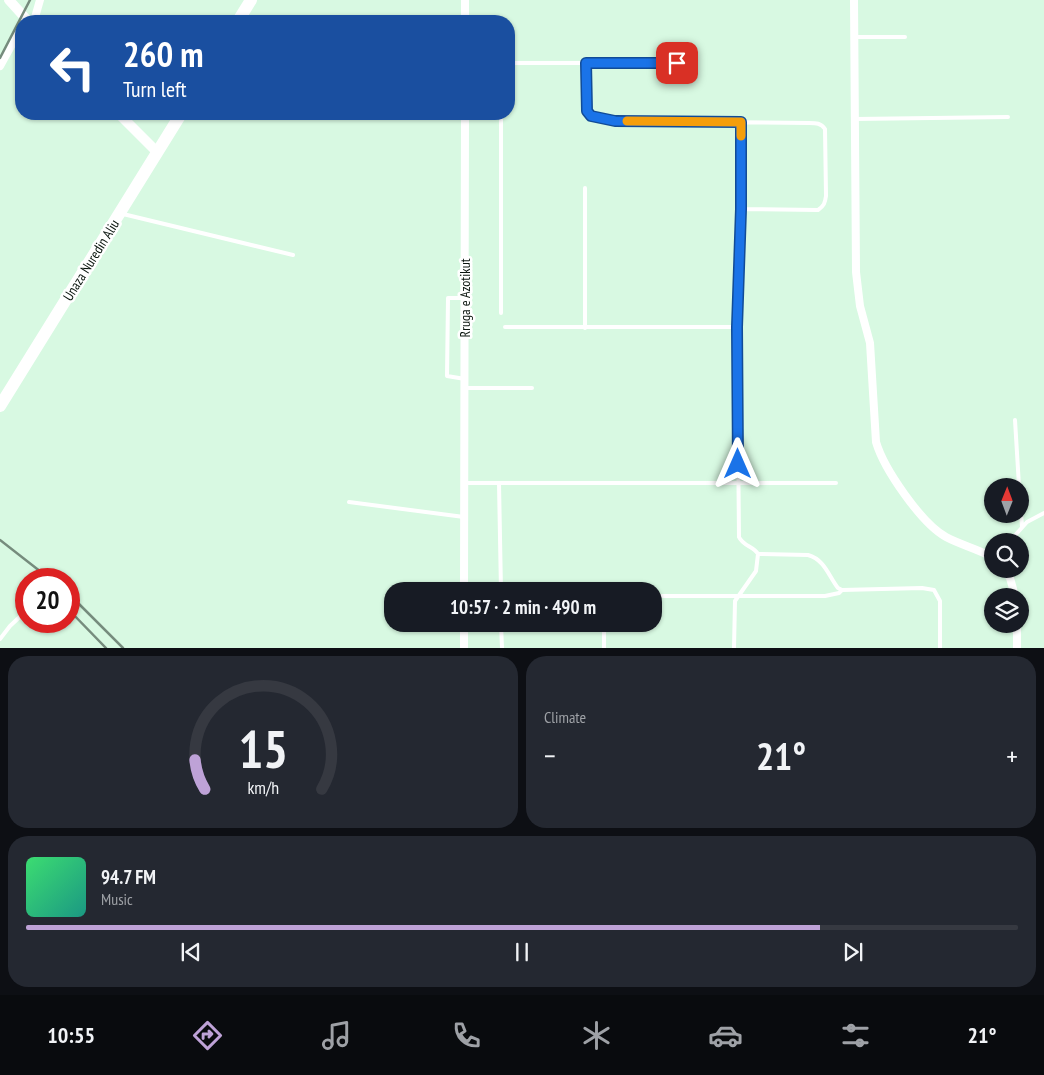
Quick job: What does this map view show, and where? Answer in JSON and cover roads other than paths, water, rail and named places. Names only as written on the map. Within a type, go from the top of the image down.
[{"type":"main road","points":[[242,15],[251,0]]},
{"type":"main road","name":"Unaza Nuredin Aliu","points":[[0,406],[177,120]]},
{"type":"street","points":[[9,0],[21,15]]},
{"type":"street","points":[[31,15],[40,0]]},
{"type":"street","points":[[465,0],[465,15]]},
{"type":"street","points":[[854,0],[857,289],[870,343],[875,434],[880,455],[917,510],[934,529],[984,553]]},
{"type":"street","points":[[0,66],[15,42]]},
{"type":"street","points":[[125,120],[157,152]]},
{"type":"street","name":"Rruga e Azotikut","points":[[464,582],[465,120]]},
{"type":"street","points":[[464,632],[464,648]]},
{"type":"street","points":[[1017,633],[1017,648]]},
{"type":"lane","points":[[855,37],[905,37]]},
{"type":"lane","points":[[515,63],[696,63]]},
{"type":"lane","points":[[586,63],[586,103],[587,111],[591,116],[615,121],[818,123],[823,126],[825,129],[826,202],[818,210],[741,209]]},
{"type":"lane","points":[[855,119],[1008,117]]},
{"type":"lane","points":[[501,120],[501,313]]},
{"type":"lane","points":[[734,648],[734,608],[738,596],[756,571],[758,554],[755,549],[744,544],[739,537],[737,327],[741,209],[741,122]]},
{"type":"lane","points":[[585,188],[585,328]]},
{"type":"lane","points":[[120,213],[293,255]]},
{"type":"lane","points":[[465,298],[448,298],[447,376],[465,379]]},
{"type":"lane","points":[[505,327],[737,327]]},
{"type":"lane","points":[[465,388],[532,388]]},
{"type":"lane","points":[[1015,420],[1019,478]]},
{"type":"lane","points":[[465,483],[836,483]]},
{"type":"lane","points":[[499,483],[501,582]]},
{"type":"lane","points":[[349,502],[465,517]]},
{"type":"lane","points":[[1017,533],[1027,522],[1044,513]]},
{"type":"lane","points":[[1022,523],[1022,527]]},
{"type":"lane","points":[[758,554],[808,555],[816,557],[822,562],[838,588],[842,590]]},
{"type":"lane","points":[[662,596],[825,596],[839,593],[842,590],[922,588],[934,590],[940,601],[940,648]]},
{"type":"lane","points":[[0,639],[15,621]]},
{"type":"lane","points":[[501,632],[502,648]]},
{"type":"lane","points":[[604,632],[604,648]]},
{"type":"railway","points":[[22,15],[30,0]]},
{"type":"railway","points":[[0,58],[15,29]]},
{"type":"railway","points":[[0,540],[36,568]]},
{"type":"railway","points":[[80,605],[123,648]]},
{"type":"railway","points":[[80,621],[106,648]]}]
